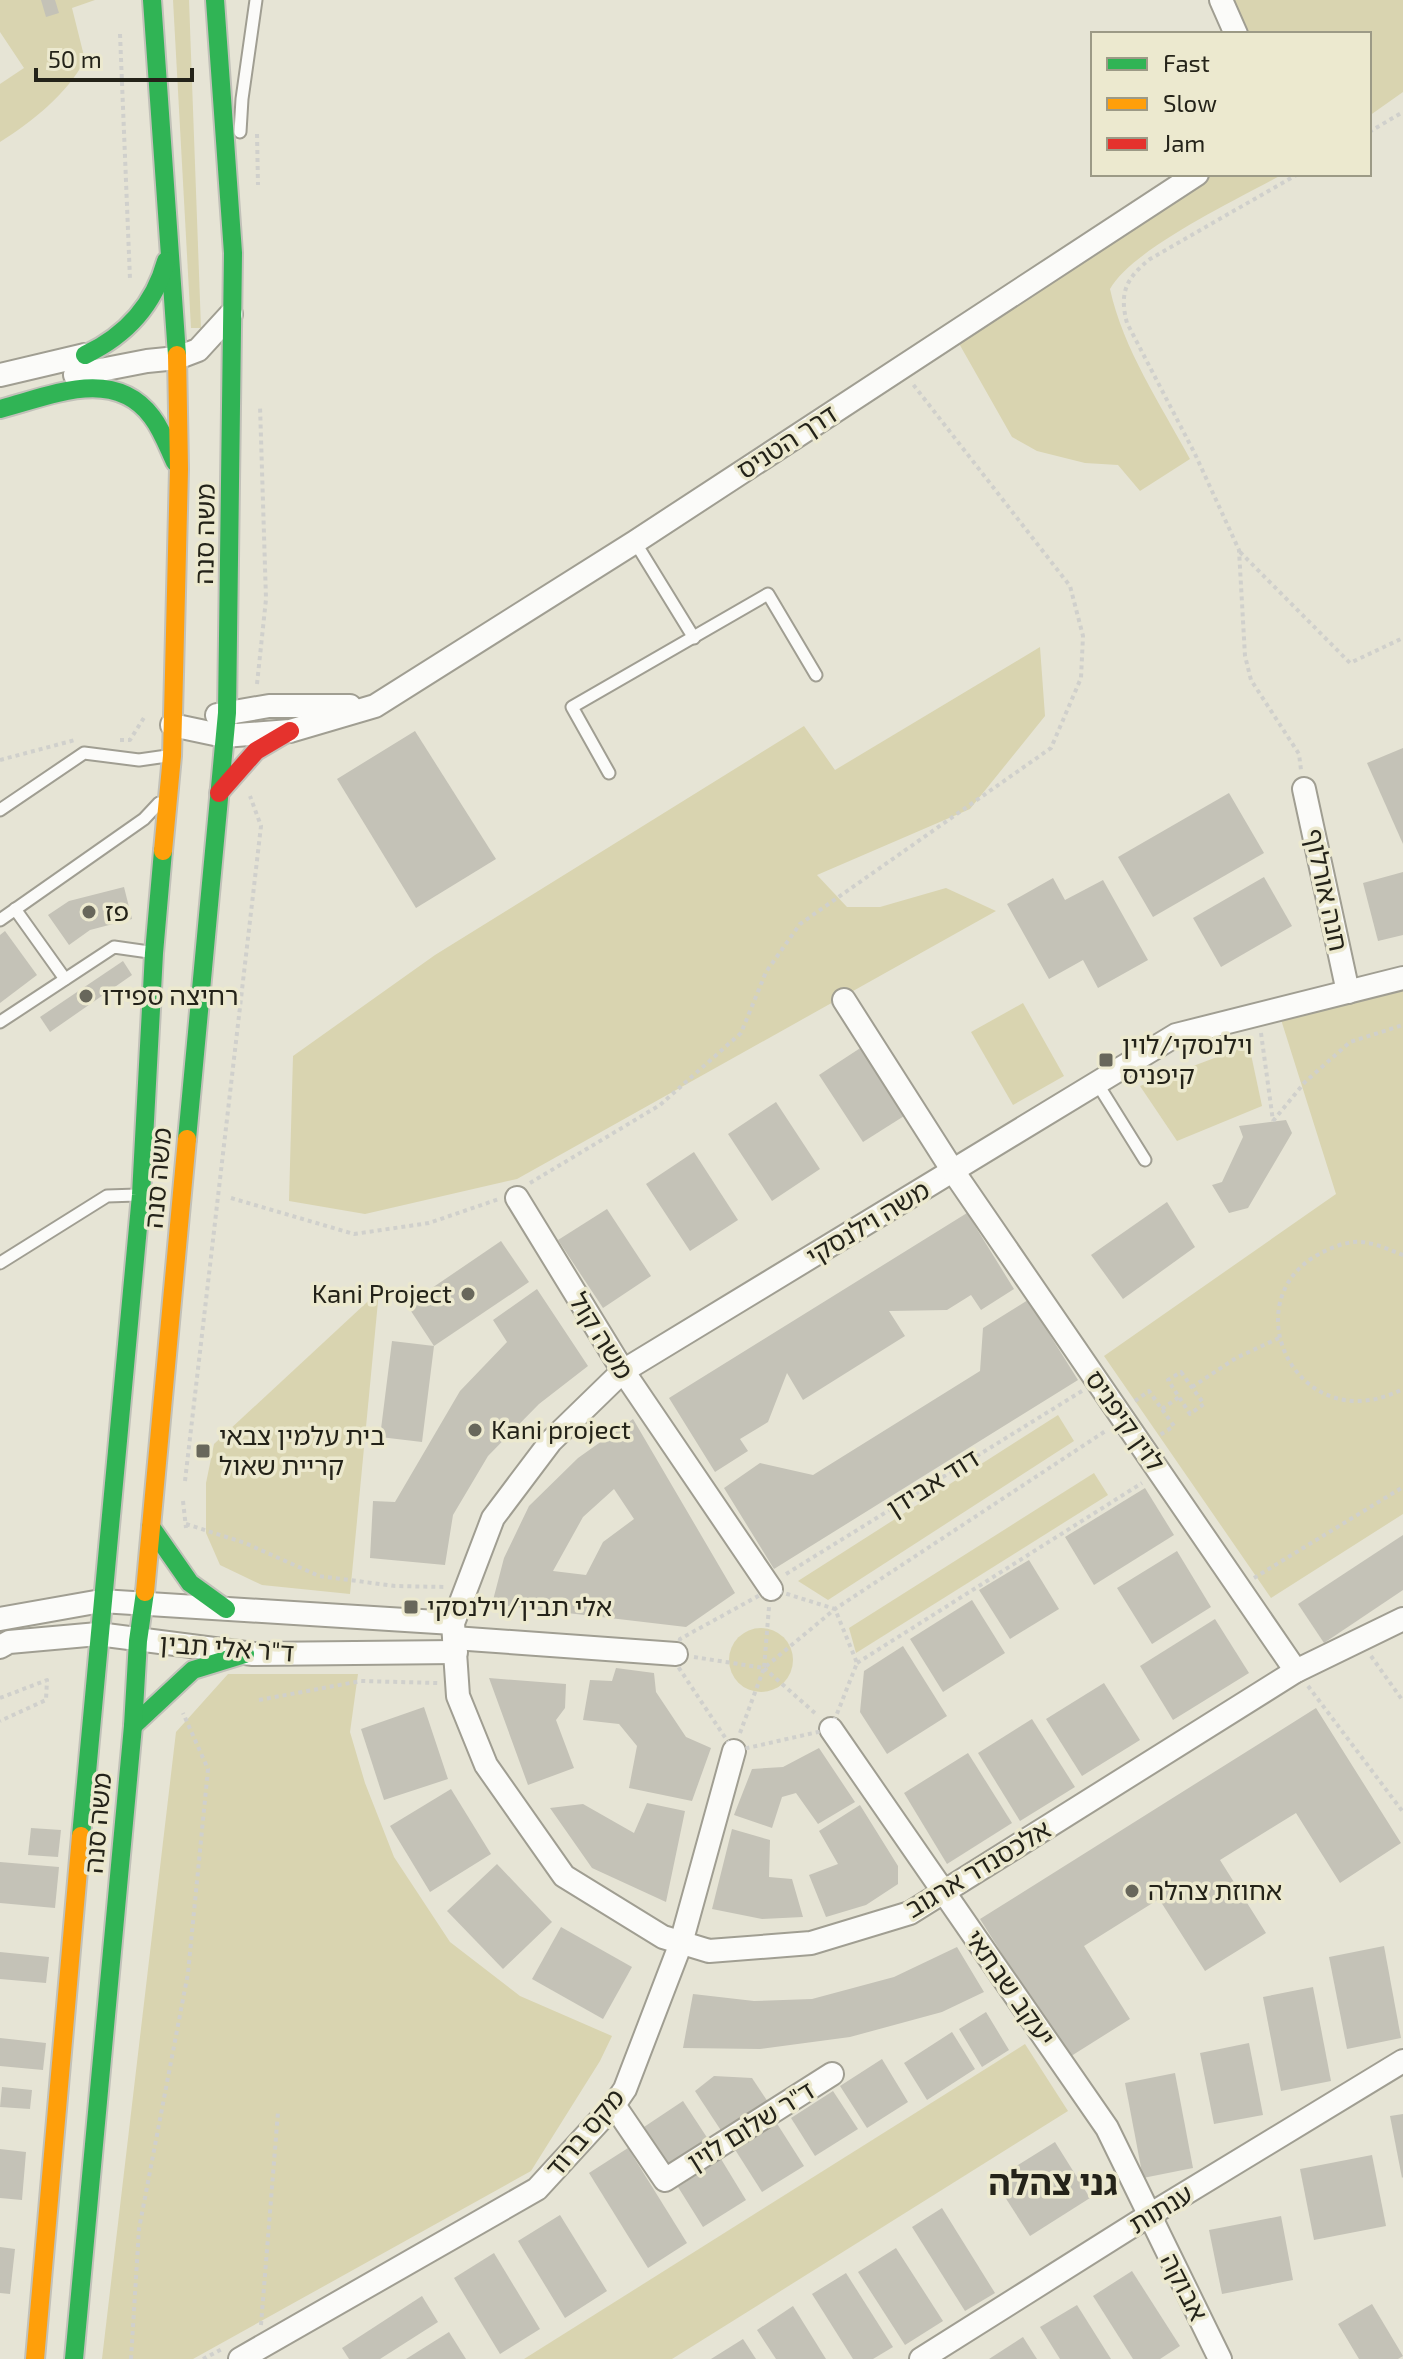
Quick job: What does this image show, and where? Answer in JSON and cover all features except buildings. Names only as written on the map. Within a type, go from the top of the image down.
[{"type":"main road","name":"משה סנה","points":[[35,2359],[101,1601],[141,1195],[154,953],[176,677],[177,358],[152,0]]},
{"type":"main road","name":"משה סנה","points":[[77,2353],[138,1641],[154,1503],[227,713],[233,253],[215,0]]},
{"type":"main road","points":[[85,355],[115,340],[149,304],[162,280],[169,244]]},
{"type":"main road","points":[[0,409],[105,387],[126,393],[143,405],[158,425],[179,469]]},
{"type":"main road","points":[[219,793],[256,751],[290,731]]},
{"type":"main road","points":[[151,1527],[190,1583],[226,1609]]},
{"type":"main road","points":[[133,1726],[193,1670],[245,1654]]},
{"type":"street","points":[[1221,0],[1235,32]]},
{"type":"street","name":"דרך הטניס","points":[[172,725],[224,736],[290,731],[375,706],[635,542],[1194,176]]},
{"type":"street","points":[[0,394],[71,376],[177,358],[198,350],[231,314]]},
{"type":"street","points":[[0,375],[85,355]]},
{"type":"street","points":[[230,579],[238,680],[250,701],[269,706]]},
{"type":"street","points":[[172,725],[269,706],[375,706]]},
{"type":"street","name":"חנה אורלוף","points":[[1304,789],[1348,992]]},
{"type":"street","name":"משה וילנסקי","points":[[454,1638],[467,1587],[493,1518],[551,1441],[623,1371],[1176,1035],[1403,978]]},
{"type":"street","name":"לוין קיפניס","points":[[844,1000],[953,1171],[1097,1382],[1129,1410],[1160,1472],[1296,1671]]},
{"type":"street","name":"משה קול","points":[[515,1196],[623,1371],[770,1587]]},
{"type":"street","name":"ד\"ר אלי תבין","points":[[0,1619],[101,1601],[226,1609],[454,1638],[682,1655]]},
{"type":"street","name":"אלכסנדר ארגוב","points":[[454,1638],[458,1696],[486,1765],[564,1876],[663,1937],[709,1951],[811,1943],[910,1913],[1296,1671],[1403,1619]]},
{"type":"street","name":"ד\"ר אלי תבין","points":[[0,1647],[9,1642],[98,1634],[245,1654],[454,1638]]},
{"type":"street","name":"יעקב שבתאי","points":[[831,1729],[1107,2128]]},
{"type":"street","name":"מקס ברוד","points":[[233,2353],[537,2189],[614,2105],[625,2089],[681,1943],[734,1751]]},
{"type":"street","name":"ענתות","points":[[921,2359],[1403,2061]]},
{"type":"street","name":"ד\"ר שלום לוין","points":[[614,2105],[665,2180],[832,2074]]},
{"type":"street","name":"אבוקה","points":[[1107,2128],[1220,2359]]},
{"type":"lane","points":[[233,253],[242,99],[256,0]]},
{"type":"lane","points":[[635,542],[694,638]]},
{"type":"lane","points":[[609,773],[572,707],[768,594],[816,675]]},
{"type":"lane","points":[[0,810],[84,753],[139,760],[172,756]]},
{"type":"lane","points":[[0,920],[144,819],[169,795]]},
{"type":"lane","points":[[15,909],[65,979]]},
{"type":"lane","points":[[0,1022],[114,947],[154,953]]},
{"type":"lane","points":[[1097,1083],[1145,1160]]},
{"type":"lane","points":[[0,1263],[107,1196],[141,1195]]},
{"type":"path","points":[[120,34],[130,283]]},
{"type":"path","points":[[1371,131],[1403,112]]},
{"type":"path","points":[[1295,176],[1150,259],[1132,273],[1123,307],[1127,323],[1195,454],[1239,550],[1350,663],[1403,638]]},
{"type":"path","points":[[231,1198],[354,1234],[429,1223],[515,1196],[660,1105],[741,1033],[766,972],[800,924],[1051,748],[1081,678],[1083,636],[1070,586],[901,368]]},
{"type":"path","points":[[1239,550],[1245,656],[1251,680],[1299,754],[1304,789]]},
{"type":"path","points":[[1259,1015],[1273,1121],[1305,1082],[1350,1042],[1403,1025]]},
{"type":"path","points":[[1403,1255],[1366,1242],[1338,1245],[1308,1260],[1289,1281],[1279,1308],[1279,1338],[1291,1366],[1320,1393],[1353,1403],[1384,1399],[1403,1389]]},
{"type":"path","points":[[1192,1387],[1236,1358],[1279,1338]]},
{"type":"path","points":[[1181,1372],[1204,1404],[1190,1414],[1179,1397],[1168,1380],[1181,1372]]},
{"type":"path","name":"דוד אבידן","points":[[682,1655],[680,1639],[770,1587],[1097,1382]]},
{"type":"path","points":[[764,1668],[835,1609],[1129,1410],[1149,1391],[1174,1426],[1158,1436]]},
{"type":"path","points":[[1162,1409],[1179,1397]]},
{"type":"path","points":[[831,1729],[857,1663],[1160,1472]]},
{"type":"path","points":[[1238,1586],[1403,1487]]},
{"type":"path","points":[[154,1503],[187,1525],[245,1543],[319,1576],[395,1586],[467,1587]]},
{"type":"path","points":[[176,1565],[187,1525]]},
{"type":"path","points":[[734,1751],[764,1668],[770,1587],[835,1609],[857,1663]]},
{"type":"path","points":[[1369,1654],[1403,1701]]},
{"type":"path","points":[[734,1751],[675,1662],[682,1655],[764,1668],[831,1729]]},
{"type":"path","points":[[1296,1671],[1403,1812]]},
{"type":"path","points":[[0,1698],[47,1680],[46,1700],[0,1721]]},
{"type":"path","points":[[259,1700],[361,1681],[457,1683]]},
{"type":"path","points":[[131,2359],[139,2229],[188,1973],[208,1769],[172,1690]]},
{"type":"path","points":[[734,1751],[831,1729]]},
{"type":"path","points":[[263,2305],[278,2112]]},
{"type":"path","points":[[260,2330],[273,2322]]},
{"type":"path","points":[[203,2359],[233,2353]]},
{"type":"shaded area","points":[[0,0],[95,0],[72,8],[85,60],[77,73],[48,106],[0,142],[0,84],[24,68],[0,32]]},
{"type":"shaded area","points":[[173,0],[189,0],[201,328],[191,328]]},
{"type":"shaded area","points":[[1234,0],[1403,0],[1403,92],[1371,115],[1371,32],[1248,32]]},
{"type":"shaded area","points":[[1208,176],[1279,176],[1163,241],[1122,273],[1110,289],[1133,355],[1190,459],[1140,491],[1118,465],[1085,463],[1037,451],[1012,437],[957,340],[1075,267]]},
{"type":"shaded area","points":[[1040,647],[1045,716],[970,809],[817,875],[847,907],[880,907],[946,888],[996,911],[517,1179],[365,1214],[289,1201],[293,1056],[435,955],[804,726],[835,770]]},
{"type":"shaded area","points":[[1403,980],[1403,1514],[1271,1598],[1104,1356],[1336,1194],[1278,1010]]},
{"type":"shaded area","points":[[1023,1003],[1064,1076],[1013,1105],[971,1032]]},
{"type":"shaded area","points":[[1249,1045],[1262,1106],[1177,1141],[1140,1086]]},
{"type":"shaded area","points":[[379,1291],[350,1594],[262,1585],[220,1565],[206,1533],[206,1483],[214,1444]]},
{"type":"shaded area","points":[[1058,1415],[1074,1441],[828,1600],[798,1581]]},
{"type":"shaded area","points":[[1094,1473],[1108,1495],[856,1653],[849,1628]]},
{"type":"shaded area","points":[[755,1628],[767,1628],[784,1637],[791,1648],[791,1672],[784,1683],[767,1692],[755,1692],[743,1687],[734,1678],[729,1666],[729,1654],[734,1642],[743,1633]]},
{"type":"shaded area","points":[[228,1674],[358,1674],[350,1732],[365,1783],[394,1857],[450,1942],[520,1996],[612,2036],[600,2061],[531,2171],[193,2359],[102,2359],[176,1732]]},
{"type":"shaded area","points":[[1025,2044],[1068,2111],[672,2359],[524,2359]]},
{"type":"traffic: fast","points":[[152,0],[177,355]]},
{"type":"traffic: fast","points":[[187,1139],[227,713],[233,253],[215,0]]},
{"type":"traffic: fast","points":[[85,355],[114,338],[137,317],[154,291],[166,261]]},
{"type":"traffic: fast","points":[[0,409],[80,389],[119,392],[137,401],[152,417],[175,462]]},
{"type":"traffic: fast","points":[[81,1836],[141,1195],[154,953],[163,851]]},
{"type":"traffic: fast","points":[[151,1527],[190,1583],[226,1609]]},
{"type":"traffic: fast","points":[[74,2359],[133,1726],[138,1641],[145,1592]]},
{"type":"traffic: fast","points":[[133,1726],[193,1670],[245,1654]]},
{"type":"traffic: slow","points":[[163,851],[172,756],[179,469],[177,355]]},
{"type":"traffic: slow","points":[[145,1592],[187,1139]]},
{"type":"traffic: slow","points":[[35,2359],[81,1836]]},
{"type":"traffic: jam","points":[[219,793],[256,751],[290,731]]},
{"type":"place","name":"פז","points":[[89,912]]},
{"type":"place","name":"רחיצה ספידו","points":[[86,996]]},
{"type":"place","name":"וילנסקי/לוין קיפניס","points":[[1106,1060]]},
{"type":"place","name":"Kani Project","points":[[468,1294]]},
{"type":"place","name":"Kani project","points":[[475,1430]]},
{"type":"place","name":"בית עלמין צבאי קריית שאול","points":[[203,1451]]},
{"type":"place","name":"אלי תבין/וילנסקי","points":[[411,1607]]},
{"type":"place","name":"אחוזת צהלה","points":[[1132,1891]]},
{"type":"district","name":"גני צהלה","points":[[1053,2183]]}]
